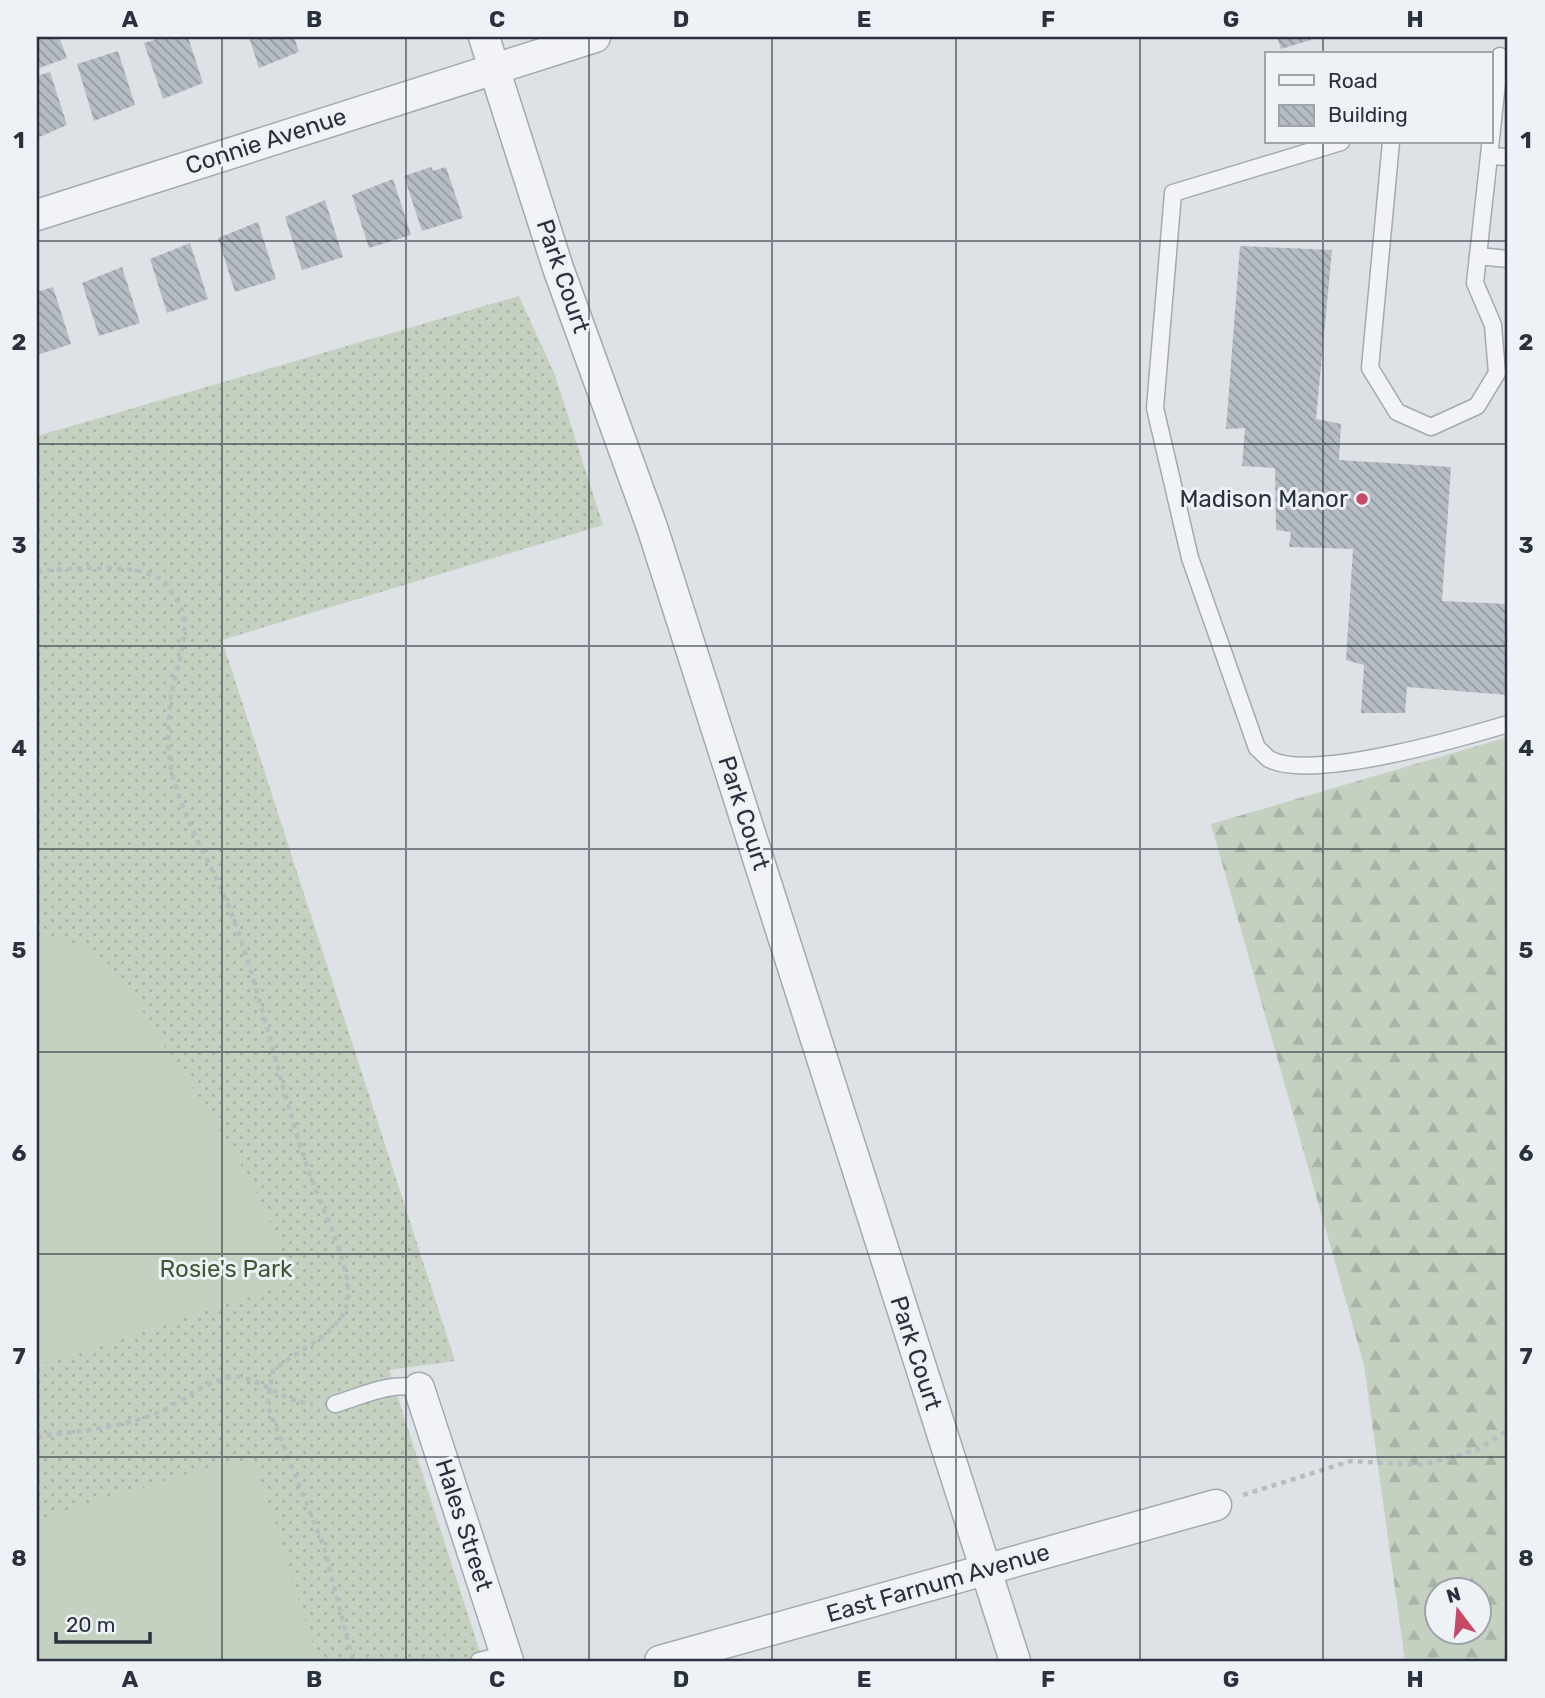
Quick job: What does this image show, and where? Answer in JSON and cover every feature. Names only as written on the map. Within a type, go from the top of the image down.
[{"type":"street","name":"Park Court","points":[[484,37],[558,268],[652,527],[1014,1661]]},
{"type":"street","points":[[495,68],[595,37]]},
{"type":"street","name":"Connie Avenue","points":[[37,215],[495,68]]},
{"type":"street","name":"Hales Street","points":[[419,1388],[498,1659]]},
{"type":"street","name":"East Farnum Avenue","points":[[660,1661],[1216,1505]]},
{"type":"lane","points":[[1492,129],[1500,57]]},
{"type":"lane","points":[[1334,144],[1173,193],[1155,408],[1190,558],[1257,748],[1270,759],[1310,766],[1401,753],[1508,724]]},
{"type":"lane","points":[[1391,144],[1370,368],[1397,412],[1431,427],[1477,407],[1497,373],[1493,325],[1475,283],[1490,144]]},
{"type":"lane","points":[[1489,156],[1508,157]]},
{"type":"lane","points":[[1478,256],[1508,259]]},
{"type":"lane","points":[[335,1404],[384,1389],[406,1385],[419,1388]]},
{"type":"path","points":[[37,571],[72,568],[140,571],[162,580],[178,600],[183,617],[181,656],[171,694],[169,741],[174,782],[194,839],[233,919],[308,1171],[346,1277],[348,1300],[343,1313],[331,1328],[272,1371],[267,1390],[267,1405],[324,1547],[353,1661]]},
{"type":"path","points":[[37,1437],[118,1424],[155,1414],[230,1377],[247,1377],[267,1390],[298,1403],[335,1404]]},
{"type":"path","points":[[1216,1505],[1351,1461],[1423,1465],[1479,1449],[1508,1430]]},
{"type":"green space","name":"Rosie's Park","points":[[519,296],[555,375],[603,525],[222,640],[455,1361],[389,1370],[483,1661],[37,1661],[37,436]]},
{"type":"green space","points":[[1508,737],[1508,1661],[1405,1661],[1364,1365],[1211,824]]},
{"type":"green space","points":[[37,936],[68,941],[88,951],[106,963],[126,986],[200,1098],[253,1187],[282,1250],[293,1283],[37,1365]]},
{"type":"green space","points":[[236,1459],[256,1468],[318,1661],[37,1661],[37,1520]]},
{"type":"building","points":[[37,37],[59,37],[67,58],[37,69]]},
{"type":"building","points":[[163,37],[188,37],[203,83],[163,99],[144,43]]},
{"type":"building","points":[[249,37],[294,37],[299,52],[259,68]]},
{"type":"building","points":[[1277,37],[1310,37],[1311,40],[1281,49]]},
{"type":"building","points":[[118,51],[135,105],[94,121],[77,64]]},
{"type":"building","points":[[50,72],[67,125],[37,138],[37,76]]},
{"type":"building","points":[[431,167],[433,171],[446,167],[463,218],[422,231],[404,176]]},
{"type":"building","points":[[393,179],[411,235],[369,248],[352,195]]},
{"type":"building","points":[[325,200],[343,257],[302,270],[285,217]]},
{"type":"building","points":[[258,222],[276,279],[235,292],[218,238]]},
{"type":"building","points":[[190,243],[208,299],[167,313],[150,259]]},
{"type":"building","name":"Madison Manor","points":[[1240,246],[1332,250],[1316,419],[1341,424],[1339,460],[1451,467],[1442,601],[1508,604],[1508,695],[1407,687],[1405,713],[1361,713],[1364,665],[1346,660],[1353,549],[1289,547],[1291,532],[1276,530],[1275,468],[1242,466],[1245,428],[1226,429]]},
{"type":"building","points":[[122,267],[140,323],[99,336],[82,283]]},
{"type":"building","points":[[53,287],[71,344],[37,355],[37,292]]},
{"type":"place","name":"Madison Manor","points":[[1362,499]]}]
